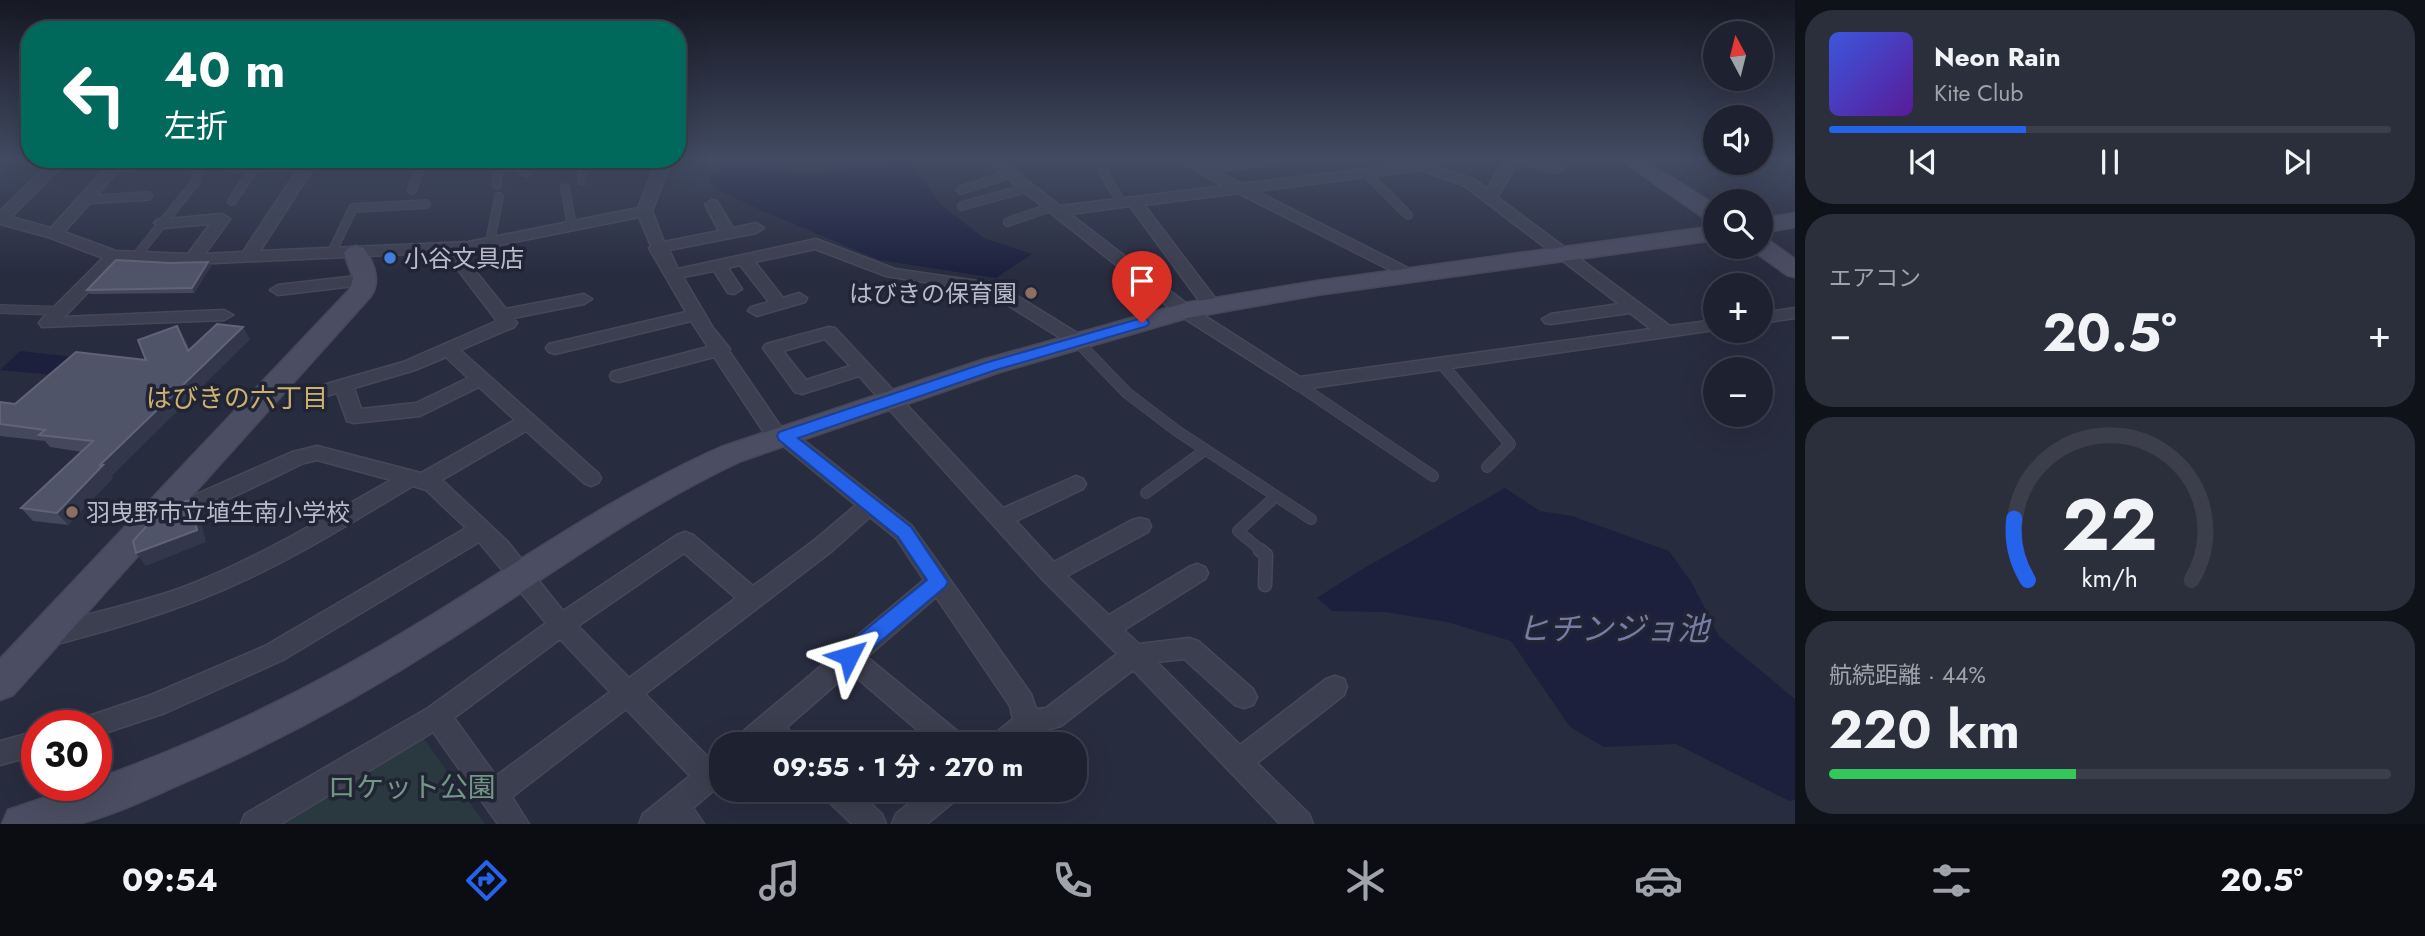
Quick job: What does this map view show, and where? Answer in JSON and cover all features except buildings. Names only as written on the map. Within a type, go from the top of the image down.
[{"type":"street","points":[[0,219],[22,197]]},
{"type":"street","points":[[54,234],[86,197]]},
{"type":"street","points":[[248,257],[287,197]]},
{"type":"street","points":[[649,197],[644,211],[657,248],[671,275],[695,315],[782,437],[904,532],[1022,702],[1027,723]]},
{"type":"street","points":[[1039,197],[1199,308],[1297,384],[1703,327]]},
{"type":"street","points":[[1054,209],[1164,197]]},
{"type":"street","points":[[1257,197],[1410,275]]},
{"type":"street","points":[[1688,197],[1703,207]]},
{"type":"street","points":[[1489,198],[1668,332]]},
{"type":"street","points":[[1128,202],[1199,308]]},
{"type":"street","points":[[712,204],[728,234]]},
{"type":"street","points":[[0,219],[54,234],[114,256],[134,259],[248,257],[351,262],[462,247],[644,211]]},
{"type":"street","points":[[162,223],[222,219],[193,260]]},
{"type":"street","points":[[1773,224],[1795,220]]},
{"type":"street","points":[[657,248],[756,228]]},
{"type":"street","points":[[22,824],[143,782],[234,742],[366,672],[671,481],[731,454],[1076,340],[1199,308],[1410,275],[1703,235]]},
{"type":"street","points":[[671,275],[816,244],[892,273],[992,288],[1076,340]]},
{"type":"street","points":[[323,391],[409,366],[509,323],[460,262],[462,247]]},
{"type":"street","points":[[1773,254],[1795,270]]},
{"type":"street","points":[[114,256],[48,323],[224,315]]},
{"type":"street","points":[[744,259],[779,304]]},
{"type":"street","points":[[278,290],[351,262]]},
{"type":"street","points":[[0,684],[362,291],[351,262]]},
{"type":"street","points":[[718,265],[734,289]]},
{"type":"street","points":[[757,311],[799,298]]},
{"type":"street","points":[[503,315],[584,299]]},
{"type":"street","points":[[1551,319],[1634,307]]},
{"type":"street","points":[[1773,316],[1795,313]]},
{"type":"street","points":[[555,348],[695,315]]},
{"type":"street","points":[[447,349],[591,478]]},
{"type":"street","points":[[619,376],[721,349]]},
{"type":"street","points":[[861,369],[1051,574],[1134,654],[1299,824]]},
{"type":"street","points":[[344,385],[354,416],[420,409],[481,379]]},
{"type":"street","points":[[40,639],[134,613],[191,593],[257,564],[528,421]]},
{"type":"street","points":[[154,516],[197,503],[299,457],[317,453],[433,484],[481,530],[522,575],[561,625],[629,693],[709,766]]},
{"type":"street","points":[[1000,519],[1076,484]]},
{"type":"street","points":[[493,795],[753,598],[870,505]]},
{"type":"street","points":[[1051,574],[1140,526]]},
{"type":"street","points":[[112,719],[156,705],[274,653],[481,530]]},
{"type":"street","points":[[255,824],[437,716],[561,625],[684,541],[753,598]]},
{"type":"street","points":[[1106,629],[1197,573]]},
{"type":"street","points":[[780,732],[849,656],[938,582]]},
{"type":"street","points":[[1016,732],[1027,723],[1052,718],[1134,654],[1189,648],[1244,697]]},
{"type":"street","points":[[849,656],[939,732]]},
{"type":"street","points":[[1238,762],[1335,687]]},
{"type":"street","points":[[437,716],[515,824]]},
{"type":"street","points":[[0,752],[21,747]]},
{"type":"street","points":[[673,818],[709,779]]},
{"type":"street","points":[[849,802],[872,824]]},
{"type":"street","points":[[906,824],[932,802]]},
{"type":"lane","points":[[84,200],[125,197]]},
{"type":"lane","points":[[134,259],[181,197]]},
{"type":"lane","points":[[232,201],[234,197]]},
{"type":"lane","points":[[490,242],[499,197]]},
{"type":"lane","points":[[567,197],[572,226]]},
{"type":"lane","points":[[962,206],[993,197]]},
{"type":"lane","points":[[1124,197],[1128,202]]},
{"type":"lane","points":[[1390,197],[1408,215]]},
{"type":"lane","points":[[351,262],[353,208],[426,204]]},
{"type":"lane","points":[[1008,222],[1054,209]]},
{"type":"lane","points":[[0,309],[60,311]]},
{"type":"lane","points":[[1076,340],[1126,393],[1205,450],[1311,519]]},
{"type":"lane","points":[[1441,363],[1510,444],[1487,467]]},
{"type":"lane","points":[[1297,384],[1433,476]]},
{"type":"lane","points":[[1146,493],[1205,450]]},
{"type":"lane","points":[[1265,585],[1266,555],[1237,531],[1276,496]]},
{"type":"green space","name":"ロケット公園","points":[[422,736],[485,824],[273,824]]},
{"type":"water","points":[[734,197],[935,197],[984,238],[1032,254],[996,278],[879,260]]},
{"type":"water","points":[[20,351],[74,357],[53,375],[0,370]]},
{"type":"water","name":"ヒチンジョ池","points":[[1505,488],[1540,511],[1572,516],[1669,551],[1692,583],[1719,636],[1795,699],[1795,800],[1789,801],[1676,744],[1604,747],[1570,727],[1511,641],[1447,622],[1385,612],[1332,611],[1317,598]]},
{"type":"place","name":"小谷文具店","points":[[390,258]]},
{"type":"place","name":"はびきの保育園","points":[[1031,293]]},
{"type":"place","name":"羽曳野市立埴生南小学校","points":[[72,512]]},
{"type":"district","name":"はびきの六丁目","points":[[237,398]]},
{"type":"route","points":[[849,656],[938,582],[904,532],[785,436],[991,366],[1142,323]]}]
